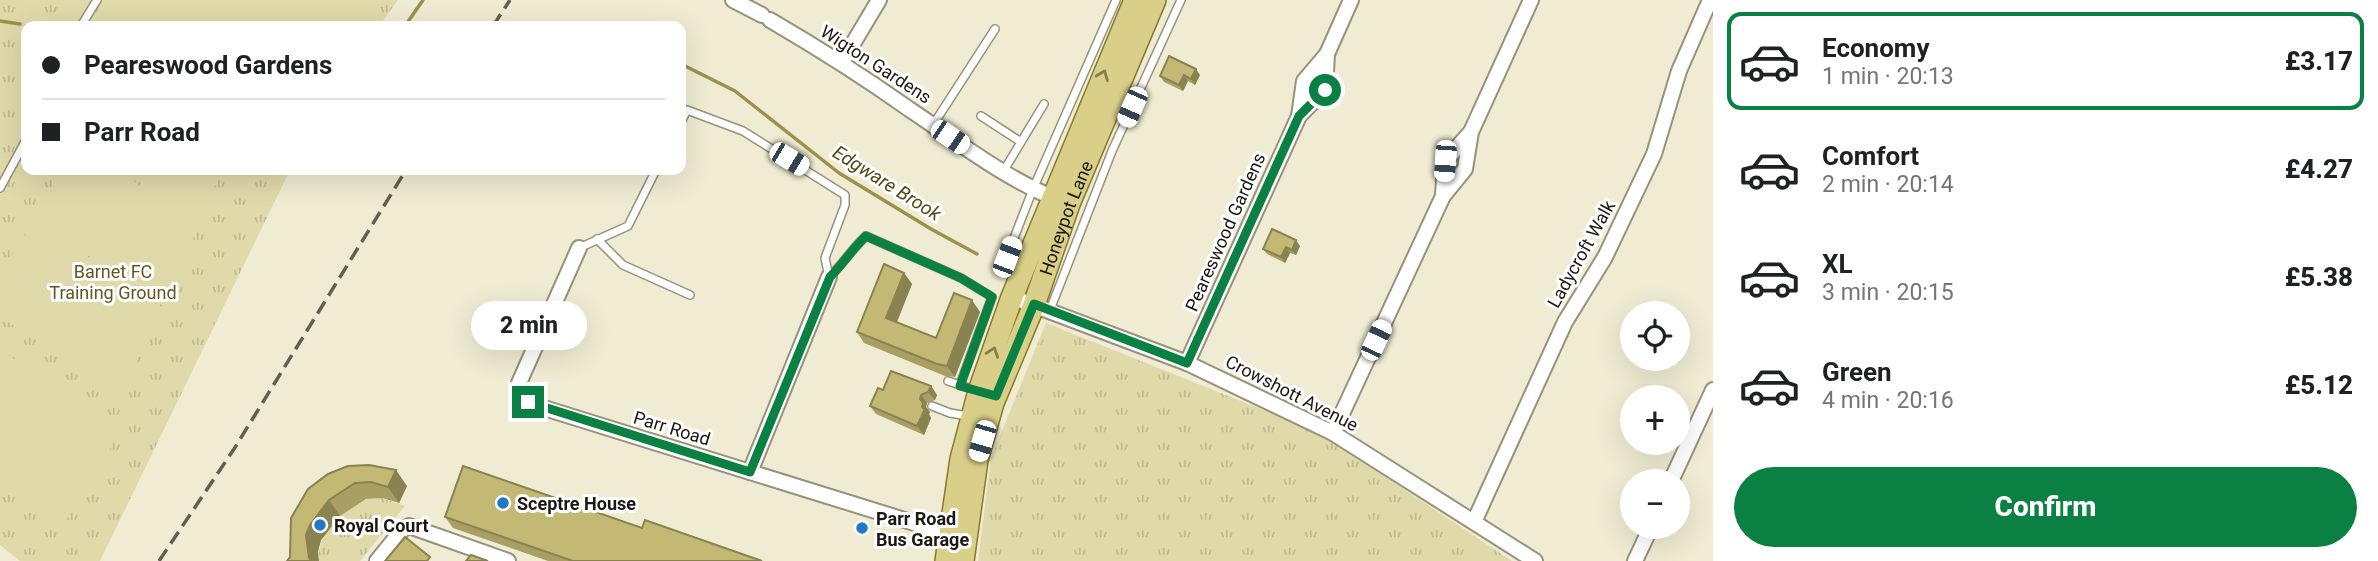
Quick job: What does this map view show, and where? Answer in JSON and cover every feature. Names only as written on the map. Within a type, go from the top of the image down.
[{"type":"main road","name":"Honeypot Lane","points":[[964,561],[959,536],[961,459],[978,391],[1051,197],[1135,0]]},
{"type":"main road","name":"Honeypot Lane","points":[[946,561],[959,536],[976,460],[978,391],[1042,307],[1051,197],[1155,0]]},
{"type":"street","name":"Wigton Gardens","points":[[733,0],[842,62],[1003,172],[1051,197]]},
{"type":"street","points":[[842,62],[879,0]]},
{"type":"street","name":"Peareswood Gardens","points":[[1187,363],[1299,116],[1304,81],[1326,54],[1351,0]]},
{"type":"street","points":[[1333,433],[1443,195],[1465,169],[1471,132],[1531,0]]},
{"type":"street","name":"Ladycroft Walk","points":[[1474,522],[1566,322],[1605,257],[1654,154],[1679,71],[1710,0]]},
{"type":"street","name":"Peareswood Gardens","points":[[1299,116],[1325,90],[1326,54]]},
{"type":"street","name":"Parr Road","points":[[579,248],[519,383],[528,402],[959,536]]},
{"type":"street","points":[[750,472],[830,277]]},
{"type":"street","name":"Crowshott Avenue","points":[[1012,297],[1187,363],[1333,433],[1535,561]]},
{"type":"street","points":[[1677,469],[1713,390]]},
{"type":"street","points":[[377,561],[403,529],[410,526],[508,561]]},
{"type":"street","points":[[1635,561],[1645,539]]},
{"type":"lane","points":[[84,21],[97,0]]},
{"type":"lane","points":[[1007,257],[1051,197],[1116,0]]},
{"type":"lane","points":[[1042,307],[1181,0]]},
{"type":"lane","points":[[933,125],[995,29]]},
{"type":"lane","points":[[1003,172],[1044,104]]},
{"type":"lane","points":[[686,112],[687,110],[743,131],[845,195],[845,205],[825,258],[830,277]]},
{"type":"lane","points":[[981,116],[1021,142]]},
{"type":"lane","points":[[0,188],[21,149]]},
{"type":"lane","points":[[579,248],[628,226],[654,175]]},
{"type":"lane","points":[[830,277],[866,236],[961,278],[992,297],[978,391],[948,381]]},
{"type":"lane","points":[[597,239],[623,264],[690,295]]},
{"type":"lane","points":[[932,406],[950,414],[971,417]]},
{"type":"green space","name":"Barnet FC Training Ground","points":[[0,0],[398,0],[383,21],[21,21],[21,175],[288,175],[100,561],[20,561],[0,545]]},
{"type":"green space","points":[[373,0],[360,21],[264,21],[249,12],[262,21],[143,21],[113,2]]},
{"type":"green space","points":[[60,175],[123,175],[202,224],[156,298],[31,220]]},
{"type":"green space","points":[[134,175],[222,175],[197,214]]},
{"type":"green space","points":[[31,225],[168,311],[117,391],[0,317],[0,274]]},
{"type":"green space","points":[[1046,323],[1318,432],[1512,561],[978,561],[991,458]]},
{"type":"green space","points":[[0,350],[123,428],[63,525],[0,485]]},
{"type":"green space","points":[[382,498],[405,506],[360,561],[319,561],[319,552],[326,533],[339,516],[365,500]]},
{"type":"building","points":[[1169,56],[1196,69],[1191,79],[1184,75],[1179,85],[1160,76]]},
{"type":"building","points":[[1272,229],[1296,240],[1292,250],[1286,247],[1281,257],[1263,249]]},
{"type":"building","points":[[884,264],[904,273],[886,318],[936,338],[954,293],[972,300],[947,366],[857,332]]},
{"type":"building","points":[[891,371],[931,386],[928,392],[921,395],[922,407],[925,409],[917,426],[870,406],[878,388],[883,390]]},
{"type":"building","points":[[369,465],[396,470],[388,487],[371,482],[355,483],[329,500],[310,525],[306,535],[311,561],[287,561],[290,557],[291,518],[308,489],[328,474],[348,466]]},
{"type":"building","name":"Sceptre House","points":[[463,466],[642,528],[645,520],[762,561],[573,561],[445,517]]},
{"type":"building","points":[[405,537],[430,557],[427,561],[385,561]]},
{"type":"building","points":[[471,555],[488,561],[466,561]]},
{"type":"waterway","name":"Edgware Brook","points":[[408,21],[423,0]]},
{"type":"waterway","name":"Edgware Brook","points":[[0,21],[20,24]]},
{"type":"waterway","name":"Edgware Brook","points":[[686,66],[735,91],[839,173],[977,254]]},
{"type":"railway","points":[[496,21],[510,0]]},
{"type":"railway","points":[[159,561],[234,449],[403,175]]},
{"type":"place","name":"Sceptre House","points":[[503,503]]},
{"type":"place","name":"Royal Court","points":[[320,525]]},
{"type":"place","name":"Parr Road Bus Garage","points":[[862,528]]},
{"type":"route","points":[[528,402],[750,472],[830,277],[866,236],[961,278],[992,297],[960,386],[996,396],[1034,304],[1187,363],[1299,116],[1325,90]]}]
